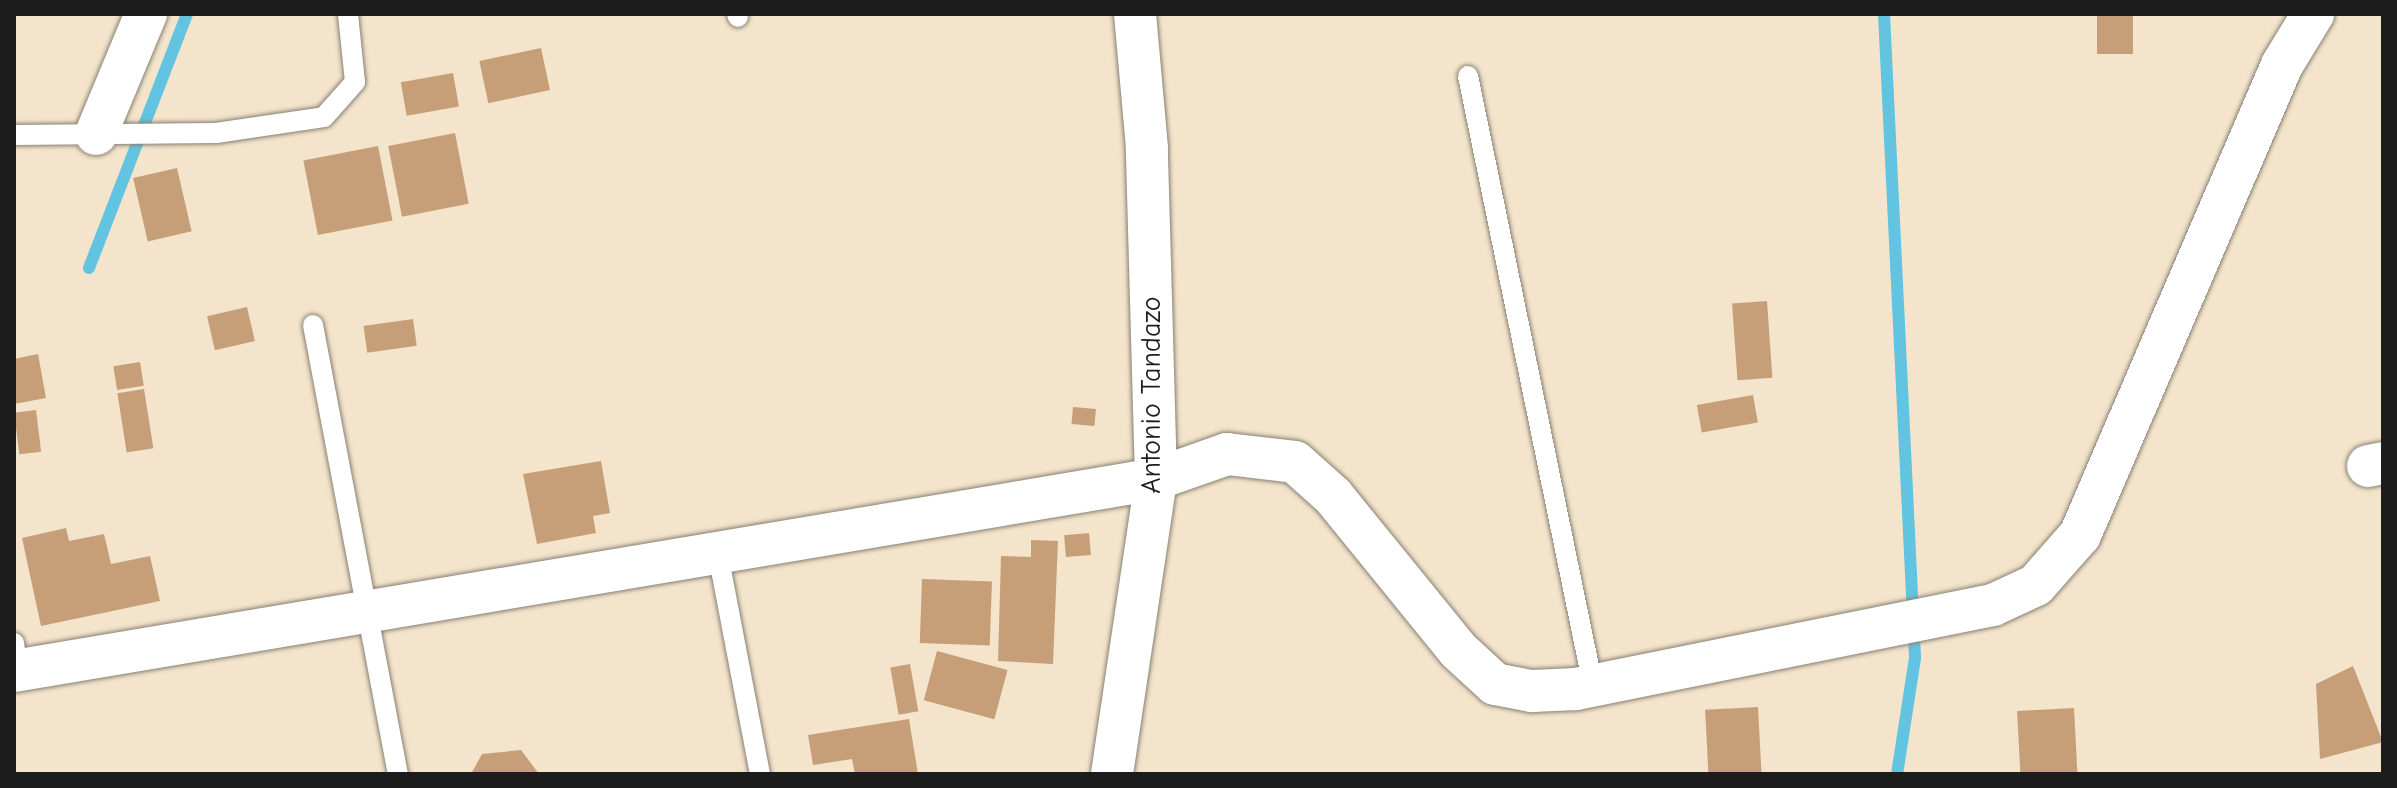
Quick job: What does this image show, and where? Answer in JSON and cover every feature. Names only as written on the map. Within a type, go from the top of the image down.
[{"type":"street","points":[[96,134],[146,14]]},
{"type":"street","name":"Antonio Tandazo","points":[[1112,774],[1156,479],[1147,148],[1135,14]]},
{"type":"street","points":[[15,662],[370,613],[1156,479],[1227,454],[1295,462],[1333,496],[1458,650],[1495,684],[1532,691],[1593,686],[1993,605],[2036,585],[2080,535],[2282,65],[2313,14]]},
{"type":"lane","points":[[14,135],[216,133],[324,117],[355,82],[348,14]]},
{"type":"lane","points":[[1468,76],[1593,686]]},
{"type":"lane","points":[[313,325],[370,613],[398,774]]},
{"type":"lane","points":[[718,554],[760,774]]},
{"type":"building","points":[[2097,14],[2133,14],[2133,54],[2097,54]]},
{"type":"building","points":[[541,48],[550,90],[488,103],[479,61]]},
{"type":"building","points":[[453,73],[459,106],[407,116],[401,82]]},
{"type":"building","points":[[455,133],[469,204],[402,217],[388,146]]},
{"type":"building","points":[[378,146],[393,221],[318,235],[303,161]]},
{"type":"building","points":[[177,168],[192,231],[148,241],[133,178]]},
{"type":"building","points":[[1767,301],[1772,378],[1737,380],[1732,303]]},
{"type":"building","points":[[247,307],[255,341],[215,350],[207,316]]},
{"type":"building","points":[[413,319],[417,346],[367,353],[363,326]]},
{"type":"building","points":[[38,354],[46,398],[14,404],[14,359]]},
{"type":"building","points":[[140,362],[144,386],[117,390],[113,366]]},
{"type":"building","points":[[144,389],[153,448],[127,452],[117,393]]},
{"type":"building","points":[[1753,395],[1758,423],[1702,432],[1697,405]]},
{"type":"building","points":[[1073,407],[1096,409],[1094,426],[1072,424]]},
{"type":"building","points":[[36,410],[41,452],[19,454],[14,413]]},
{"type":"building","points":[[601,461],[610,513],[593,516],[596,533],[537,544],[523,474]]},
{"type":"building","points":[[66,528],[69,541],[104,534],[111,564],[150,556],[160,601],[41,626],[22,538]]},
{"type":"building","points":[[1089,533],[1091,555],[1066,557],[1064,535]]},
{"type":"building","points":[[1031,540],[1058,541],[1053,664],[998,661],[1001,556],[1031,557]]},
{"type":"building","points":[[922,579],[992,581],[990,645],[920,643]]},
{"type":"building","points":[[937,651],[1008,670],[994,719],[924,700]]},
{"type":"building","points":[[910,664],[918,711],[899,715],[890,667]]},
{"type":"building","points":[[2353,666],[2383,742],[2320,759],[2316,684]]},
{"type":"building","points":[[1758,707],[1762,774],[1708,774],[1705,710]]},
{"type":"building","points":[[2074,708],[2077,774],[2020,774],[2017,711]]},
{"type":"building","points":[[909,719],[918,774],[855,774],[852,759],[813,765],[808,735]]},
{"type":"building","points":[[521,750],[539,774],[471,774],[482,754]]},
{"type":"waterway","points":[[89,268],[187,14]]},
{"type":"waterway","points":[[1884,14],[1915,658],[1897,774]]}]
